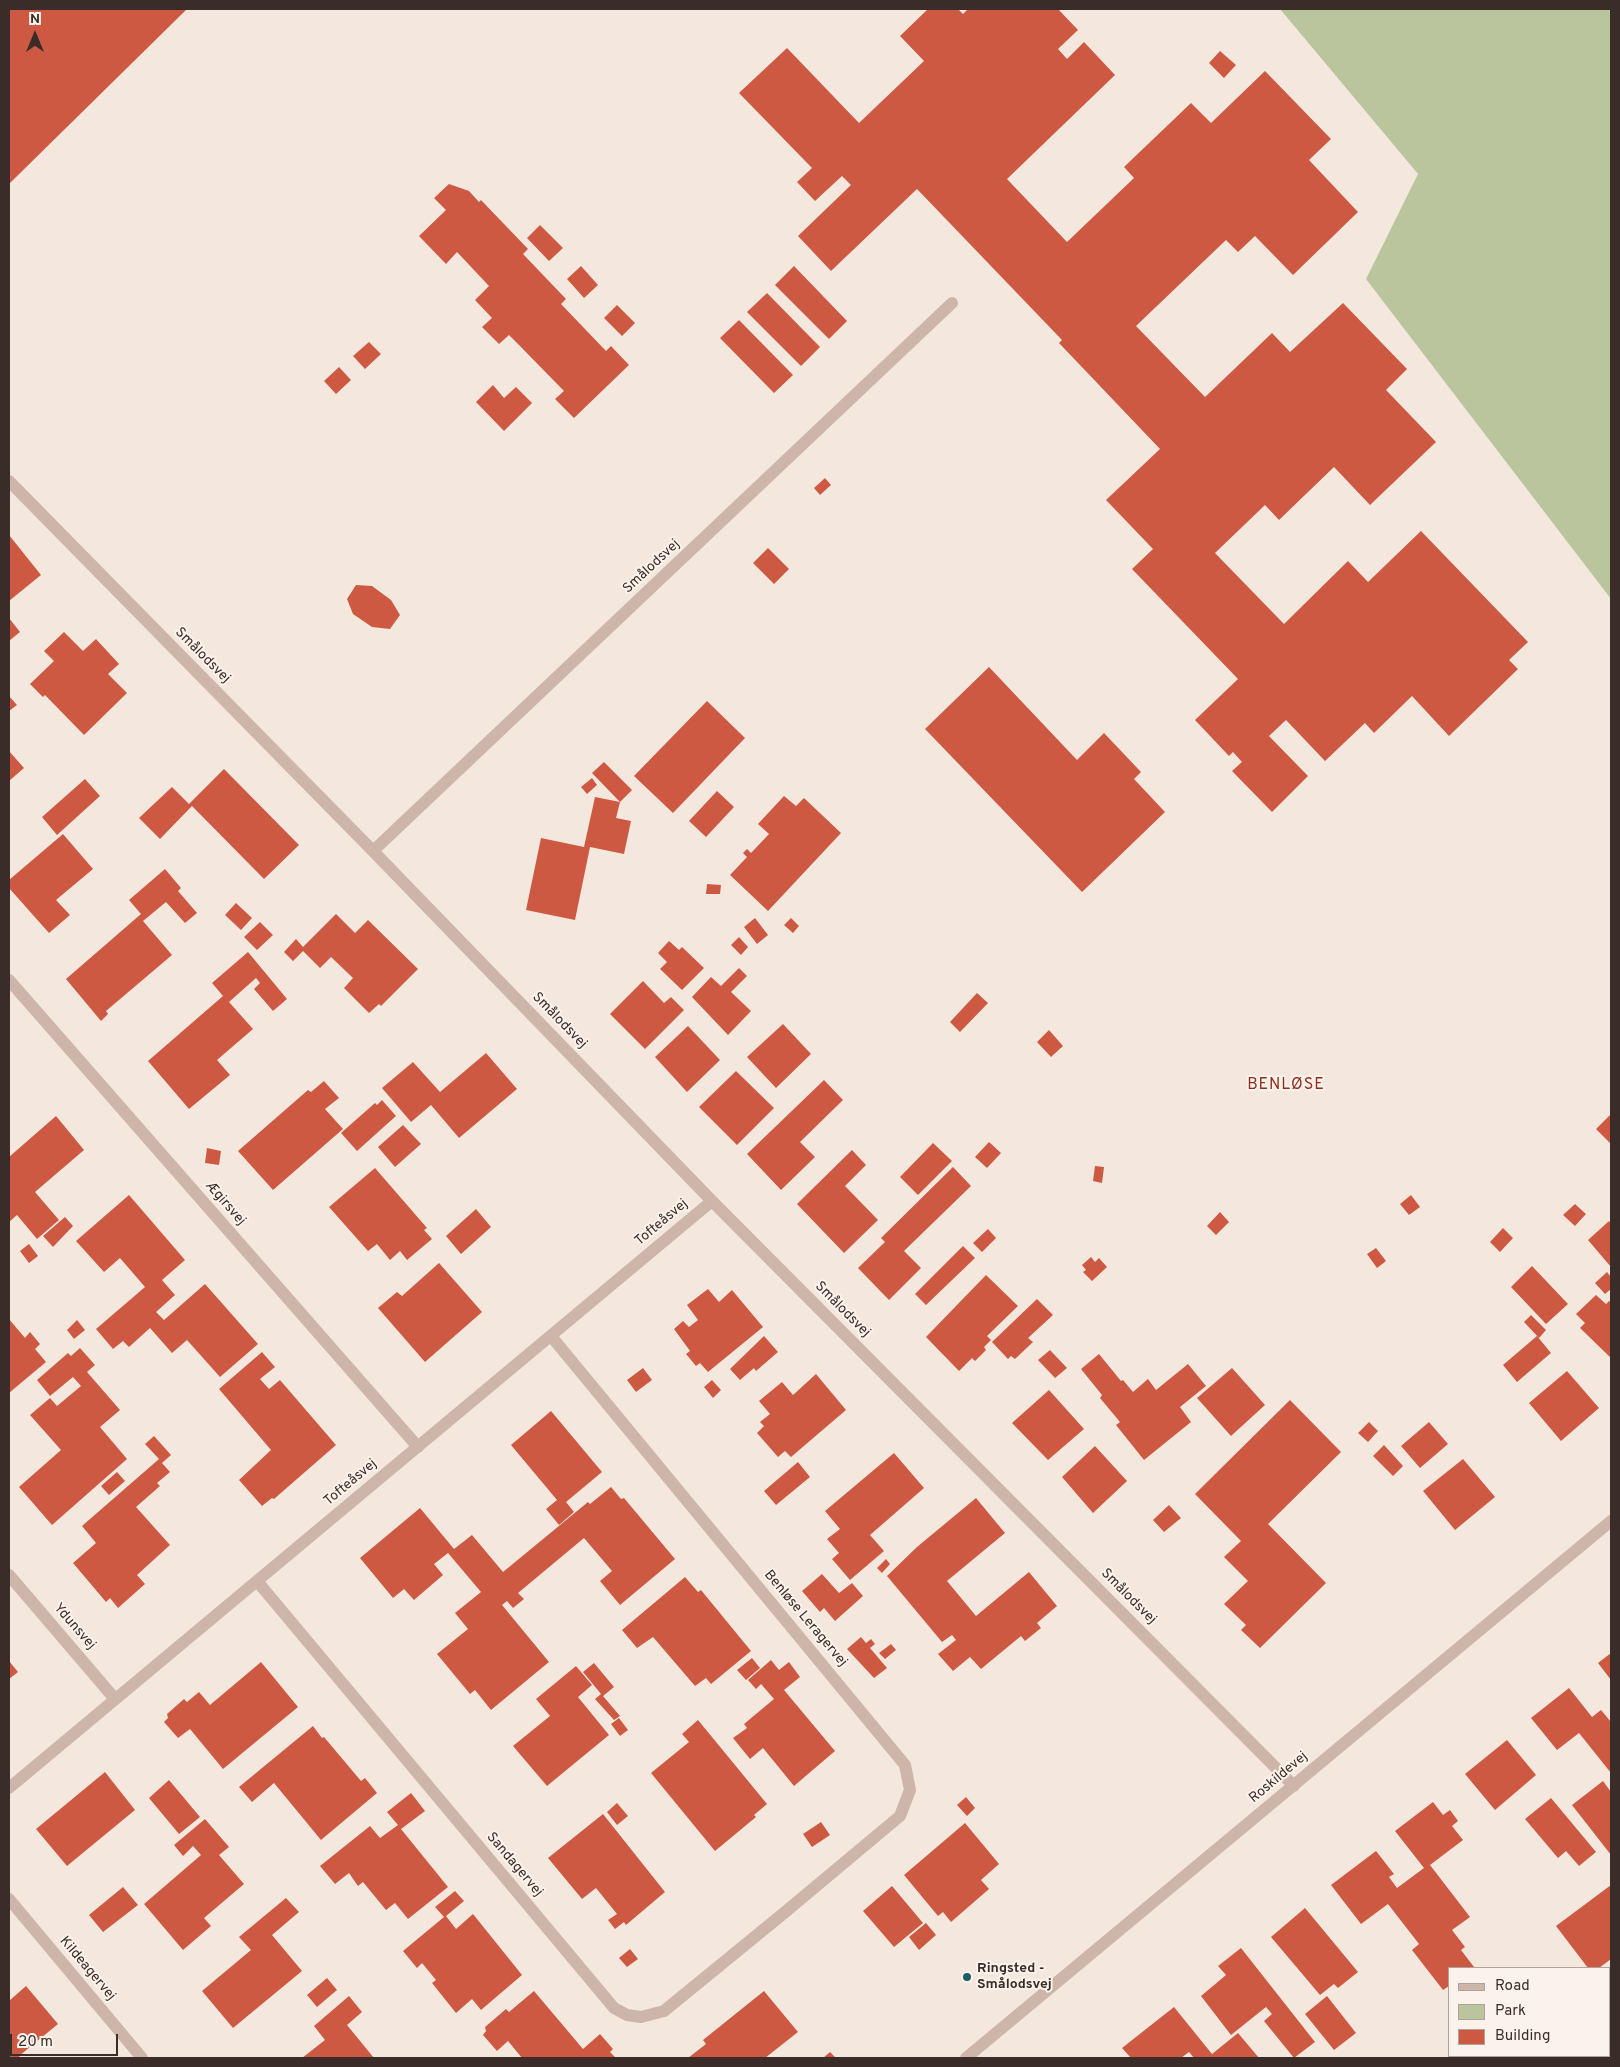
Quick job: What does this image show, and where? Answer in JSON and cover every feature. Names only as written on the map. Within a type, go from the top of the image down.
[{"type":"street","name":"Smålodsvej","points":[[373,851],[952,303]]},
{"type":"street","name":"Smålodsvej","points":[[9,481],[373,851],[712,1200],[1294,1786]]},
{"type":"street","name":"Ægirsvej","points":[[9,980],[418,1447]]},
{"type":"street","name":"Tofteåsvej","points":[[9,1788],[712,1200]]},
{"type":"street","name":"Benløse Leragervej","points":[[551,1336],[905,1765],[910,1790],[900,1816],[784,1913]]},
{"type":"street","name":"Roskildevej","points":[[966,2058],[1611,1521]]},
{"type":"street","name":"Ydunsvej","points":[[9,1575],[115,1699]]},
{"type":"street","name":"Sandagervej","points":[[257,1581],[614,2008],[627,2015],[641,2017],[664,2011],[784,1913]]},
{"type":"street","name":"Kildeagervej","points":[[9,1899],[142,2058]]},
{"type":"green space","points":[[1280,9],[1611,9],[1611,599],[1366,279],[1418,174]]},
{"type":"building","points":[[9,9],[187,9],[9,184]]},
{"type":"building","points":[[928,9],[958,9],[963,14],[968,9],[1058,9],[1078,30],[1058,49],[1067,59],[1084,42],[1115,75],[1007,179],[1067,242],[1134,178],[1124,167],[1191,103],[1211,123],[1265,71],[1331,139],[1309,160],[1358,212],[1293,275],[1255,236],[1238,252],[1226,240],[1136,326],[1205,397],[1272,333],[1290,352],[1343,303],[1407,369],[1386,390],[1436,442],[1370,505],[1334,467],[1279,520],[1265,505],[1215,553],[1284,624],[1348,561],[1368,582],[1421,531],[1528,642],[1509,660],[1518,669],[1449,736],[1412,696],[1374,733],[1365,723],[1325,761],[1286,720],[1269,736],[1308,776],[1272,812],[1232,771],[1242,762],[1233,752],[1229,756],[1195,720],[1238,679],[1132,569],[1153,549],[1106,500],[1160,449],[1059,343],[1062,340],[917,189],[831,271],[798,236],[851,185],[842,176],[815,201],[797,182],[812,168],[739,93],[787,48],[859,123],[924,61],[900,36]]},
{"type":"building","points":[[1220,51],[1236,65],[1224,78],[1209,63]]},
{"type":"building","points":[[449,184],[469,191],[479,202],[481,200],[528,249],[523,254],[566,299],[561,304],[606,351],[611,346],[629,365],[574,418],[555,399],[564,391],[509,335],[499,344],[482,327],[492,318],[475,300],[489,286],[457,252],[446,264],[419,236],[446,210],[434,198]]},
{"type":"building","points":[[540,225],[563,248],[549,261],[527,238]]},
{"type":"building","points":[[581,266],[598,285],[584,298],[567,279]]},
{"type":"building","points":[[794,266],[847,321],[829,339],[775,285]]},
{"type":"building","points":[[767,293],[820,347],[801,366],[747,312]]},
{"type":"building","points":[[617,305],[635,323],[622,336],[604,318]]},
{"type":"building","points":[[739,320],[793,375],[774,393],[720,338]]},
{"type":"building","points":[[369,342],[381,354],[365,369],[353,356]]},
{"type":"building","points":[[339,367],[351,380],[336,394],[324,381]]},
{"type":"building","points":[[493,385],[504,398],[516,387],[532,403],[504,431],[476,402]]},
{"type":"building","points":[[825,478],[831,485],[820,495],[814,488]]},
{"type":"building","points":[[9,535],[41,575],[9,601]]},
{"type":"building","points":[[768,548],[789,569],[774,584],[753,563]]},
{"type":"building","points":[[356,585],[372,586],[391,600],[400,615],[390,629],[372,627],[353,614],[347,599]]},
{"type":"building","points":[[9,618],[20,632],[9,641]]},
{"type":"building","points":[[64,632],[83,651],[96,639],[119,664],[108,674],[127,693],[84,735],[45,695],[43,697],[30,684],[54,661],[44,651]]},
{"type":"building","points":[[989,667],[1077,760],[1104,733],[1141,772],[1134,779],[1165,812],[1082,892],[925,729]]},
{"type":"building","points":[[9,696],[17,705],[9,711]]},
{"type":"building","points":[[707,701],[745,738],[673,813],[634,776]]},
{"type":"building","points":[[9,751],[24,768],[9,781]]},
{"type":"building","points":[[604,762],[632,790],[620,802],[592,773]]},
{"type":"building","points":[[224,769],[299,845],[264,879],[192,806],[160,839],[139,818],[172,787],[189,804]]},
{"type":"building","points":[[592,778],[597,785],[587,794],[581,787]]},
{"type":"building","points":[[85,779],[100,796],[57,835],[42,817]]},
{"type":"building","points":[[717,791],[734,807],[706,837],[689,821]]},
{"type":"building","points":[[784,796],[796,806],[804,798],[841,833],[768,911],[730,875],[747,857],[743,853],[747,849],[751,853],[769,834],[758,824]]},
{"type":"building","points":[[595,797],[620,802],[616,818],[631,821],[624,854],[590,847],[575,920],[526,910],[541,838],[584,847]]},
{"type":"building","points":[[63,834],[93,869],[56,900],[70,915],[49,933],[9,888],[9,880]]},
{"type":"building","points":[[165,869],[181,888],[178,891],[197,913],[185,923],[166,902],[143,921],[172,955],[106,1011],[108,1014],[101,1021],[66,979],[141,914],[129,900]]},
{"type":"building","points":[[707,884],[721,885],[720,894],[706,894]]},
{"type":"building","points":[[236,903],[252,918],[241,930],[225,915]]},
{"type":"building","points":[[336,914],[355,933],[368,920],[418,969],[381,1006],[379,1004],[369,1013],[344,988],[353,978],[331,957],[320,968],[303,951],[293,961],[284,952],[296,939],[303,947]]},
{"type":"building","points":[[755,918],[768,935],[757,944],[744,927]]},
{"type":"building","points":[[791,918],[799,926],[793,933],[784,925]]},
{"type":"building","points":[[260,922],[273,935],[257,950],[244,937]]},
{"type":"building","points":[[739,937],[748,947],[741,955],[731,945]]},
{"type":"building","points":[[669,941],[679,950],[682,947],[704,968],[682,990],[660,969],[667,962],[658,953]]},
{"type":"building","points":[[248,952],[287,999],[273,1011],[254,989],[260,983],[256,978],[229,1002],[253,1029],[217,1060],[230,1075],[189,1109],[148,1061],[223,996],[212,983]]},
{"type":"building","points":[[739,968],[747,976],[731,992],[751,1011],[728,1035],[692,997],[711,977],[721,986]]},
{"type":"building","points":[[643,981],[664,1003],[671,997],[684,1010],[645,1049],[610,1014]]},
{"type":"building","points":[[977,993],[988,1003],[960,1032],[950,1022]]},
{"type":"building","points":[[783,1024],[811,1054],[776,1088],[747,1057]]},
{"type":"building","points":[[688,1026],[720,1060],[687,1092],[655,1057]]},
{"type":"building","points":[[1049,1030],[1063,1046],[1051,1057],[1037,1042]]},
{"type":"building","points":[[486,1053],[517,1089],[459,1138],[431,1105],[411,1122],[382,1088],[413,1062],[440,1092]]},
{"type":"building","points":[[736,1071],[774,1108],[737,1145],[699,1107]]},
{"type":"building","points":[[824,1080],[843,1100],[800,1142],[815,1157],[781,1190],[747,1154]]},
{"type":"building","points":[[324,1081],[339,1098],[325,1109],[343,1129],[273,1190],[238,1151],[308,1090],[311,1092]]},
{"type":"building","points":[[382,1100],[396,1116],[357,1151],[341,1133],[375,1103],[377,1105]]},
{"type":"building","points":[[1611,1114],[1611,1144],[1596,1129]]},
{"type":"building","points":[[56,1116],[84,1150],[35,1192],[59,1220],[37,1239],[17,1215],[9,1222],[9,1157]]},
{"type":"building","points":[[403,1125],[421,1144],[395,1167],[378,1147]]},
{"type":"building","points":[[989,1142],[1001,1153],[987,1168],[975,1157]]},
{"type":"building","points":[[933,1143],[952,1161],[918,1195],[900,1177]]},
{"type":"building","points":[[207,1148],[221,1151],[219,1165],[205,1163]]},
{"type":"building","points":[[852,1150],[866,1165],[845,1186],[878,1220],[844,1253],[797,1204]]},
{"type":"building","points":[[1095,1166],[1104,1167],[1102,1183],[1093,1181]]},
{"type":"building","points":[[953,1167],[971,1186],[904,1251],[921,1268],[889,1300],[858,1268],[885,1242],[881,1238]]},
{"type":"building","points":[[375,1168],[427,1228],[424,1230],[432,1239],[407,1260],[400,1251],[390,1260],[377,1244],[368,1251],[329,1207]]},
{"type":"building","points":[[129,1195],[185,1260],[162,1280],[175,1295],[156,1312],[164,1320],[205,1284],[258,1344],[220,1377],[187,1340],[172,1353],[150,1328],[129,1347],[123,1341],[113,1349],[96,1329],[145,1287],[120,1258],[104,1272],[76,1241]]},
{"type":"building","points":[[1411,1195],[1420,1207],[1409,1215],[1400,1204]]},
{"type":"building","points":[[1575,1204],[1586,1214],[1575,1226],[1563,1215]]},
{"type":"building","points":[[476,1209],[491,1227],[461,1254],[446,1236]]},
{"type":"building","points":[[1220,1212],[1229,1222],[1216,1235],[1207,1226]]},
{"type":"building","points":[[65,1217],[73,1226],[53,1247],[43,1236]]},
{"type":"building","points":[[1609,1221],[1611,1224],[1611,1267],[1588,1240]]},
{"type":"building","points":[[1503,1228],[1513,1238],[1500,1252],[1490,1242]]},
{"type":"building","points":[[988,1229],[996,1238],[982,1252],[973,1243]]},
{"type":"building","points":[[29,1244],[38,1256],[29,1263],[20,1251]]},
{"type":"building","points":[[963,1246],[975,1258],[926,1305],[915,1294]]},
{"type":"building","points":[[1376,1248],[1386,1261],[1377,1268],[1367,1254]]},
{"type":"building","points":[[1091,1257],[1095,1262],[1099,1258],[1107,1267],[1092,1281],[1083,1272],[1086,1270],[1082,1265]]},
{"type":"building","points":[[439,1263],[482,1312],[425,1362],[378,1308],[397,1292],[402,1296]]},
{"type":"building","points":[[1532,1266],[1568,1304],[1546,1324],[1511,1287]]},
{"type":"building","points":[[1607,1272],[1611,1277],[1611,1289],[1605,1294],[1595,1283]]},
{"type":"building","points":[[986,1275],[1018,1306],[987,1336],[991,1340],[984,1347],[986,1350],[975,1361],[972,1358],[959,1371],[926,1337]]},
{"type":"building","points":[[708,1289],[719,1302],[732,1290],[763,1327],[708,1372],[700,1363],[696,1366],[686,1354],[690,1351],[674,1329],[683,1321],[689,1327],[698,1320],[687,1305]]},
{"type":"building","points":[[1596,1295],[1606,1304],[1609,1301],[1611,1302],[1611,1358],[1580,1328],[1585,1323],[1576,1314]]},
{"type":"building","points":[[1037,1299],[1053,1315],[1028,1338],[1033,1342],[1015,1359],[1011,1356],[1008,1359],[992,1342]]},
{"type":"building","points":[[1531,1315],[1546,1330],[1539,1338],[1524,1322]]},
{"type":"building","points":[[9,1319],[25,1338],[30,1332],[40,1344],[35,1349],[46,1362],[9,1393]]},
{"type":"building","points":[[77,1320],[85,1330],[74,1339],[67,1330]]},
{"type":"building","points":[[764,1336],[778,1352],[756,1371],[754,1368],[740,1380],[730,1369]]},
{"type":"building","points":[[1537,1336],[1551,1353],[1517,1382],[1503,1365]]},
{"type":"building","points":[[80,1348],[95,1365],[87,1372],[120,1410],[100,1427],[127,1459],[52,1525],[19,1487],[61,1450],[30,1415],[50,1398],[57,1406],[81,1386],[73,1377],[50,1396],[37,1380],[68,1353],[71,1356]]},
{"type":"building","points":[[1050,1350],[1067,1368],[1055,1378],[1038,1360]]},
{"type":"building","points":[[262,1352],[275,1367],[260,1379],[269,1389],[280,1380],[336,1445],[274,1499],[272,1498],[262,1506],[239,1480],[271,1450],[219,1389]]},
{"type":"building","points":[[1099,1354],[1121,1381],[1123,1380],[1133,1392],[1148,1379],[1156,1390],[1188,1364],[1206,1386],[1180,1407],[1191,1422],[1144,1460],[1116,1425],[1120,1422],[1100,1398],[1102,1395],[1081,1369]]},
{"type":"building","points":[[643,1368],[652,1380],[636,1392],[627,1380]]},
{"type":"building","points":[[1232,1368],[1265,1405],[1231,1436],[1197,1398]]},
{"type":"building","points":[[1567,1371],[1599,1408],[1561,1441],[1529,1403]]},
{"type":"building","points":[[816,1374],[846,1410],[791,1457],[785,1451],[778,1457],[757,1433],[764,1426],[760,1422],[770,1414],[759,1401],[782,1382],[793,1395]]},
{"type":"building","points":[[712,1380],[721,1390],[713,1398],[704,1387]]},
{"type":"building","points":[[1049,1390],[1084,1429],[1048,1460],[1012,1423]]},
{"type":"building","points":[[1290,1400],[1341,1452],[1268,1524],[1326,1583],[1260,1648],[1241,1630],[1246,1625],[1224,1604],[1248,1581],[1224,1557],[1241,1541],[1195,1494]]},
{"type":"building","points":[[551,1411],[602,1472],[566,1502],[574,1512],[559,1525],[546,1509],[557,1500],[511,1445]]},
{"type":"building","points":[[1369,1422],[1378,1431],[1368,1442],[1358,1433]]},
{"type":"building","points":[[1429,1422],[1448,1444],[1420,1468],[1401,1446]]},
{"type":"building","points":[[154,1436],[171,1455],[162,1463],[170,1472],[157,1483],[160,1486],[136,1507],[170,1545],[137,1575],[145,1584],[118,1608],[110,1598],[106,1602],[73,1563],[96,1543],[82,1526],[159,1459],[145,1444]]},
{"type":"building","points":[[1384,1445],[1403,1466],[1393,1476],[1373,1456]]},
{"type":"building","points":[[1095,1446],[1127,1481],[1093,1513],[1062,1477]]},
{"type":"building","points":[[894,1453],[924,1488],[870,1535],[884,1551],[850,1580],[832,1559],[839,1553],[827,1539],[840,1529],[825,1511]]},
{"type":"building","points":[[1463,1459],[1495,1497],[1455,1530],[1423,1491]]},
{"type":"building","points":[[798,1462],[810,1477],[776,1505],[764,1491]]},
{"type":"building","points":[[117,1472],[125,1481],[109,1495],[101,1486]]},
{"type":"building","points":[[611,1487],[621,1499],[624,1498],[675,1559],[620,1605],[600,1581],[612,1571],[584,1538],[518,1593],[524,1599],[513,1608],[507,1601],[502,1605],[549,1662],[491,1710],[475,1690],[470,1694],[437,1654],[468,1629],[455,1613],[481,1592],[448,1553],[434,1564],[443,1575],[414,1600],[404,1589],[393,1598],[360,1558],[420,1508],[454,1549],[472,1535],[503,1572],[588,1502],[590,1504]]},
{"type":"building","points":[[976,1498],[1005,1533],[947,1581],[976,1616],[1029,1572],[1057,1606],[1037,1623],[1041,1628],[1025,1641],[1021,1636],[981,1669],[970,1657],[953,1671],[938,1654],[956,1640],[952,1635],[942,1642],[887,1576],[917,1547]]},
{"type":"building","points":[[1169,1505],[1181,1518],[1164,1532],[1153,1520]]},
{"type":"building","points":[[886,1559],[890,1564],[882,1573],[877,1568]]},
{"type":"building","points":[[822,1574],[839,1593],[852,1583],[863,1596],[835,1621],[824,1608],[820,1612],[802,1591]]},
{"type":"building","points":[[685,1577],[698,1592],[701,1590],[751,1651],[711,1684],[706,1678],[695,1686],[653,1637],[637,1648],[622,1630]]},
{"type":"building","points":[[861,1637],[866,1643],[871,1639],[875,1644],[870,1648],[887,1668],[874,1678],[847,1649]]},
{"type":"building","points":[[891,1644],[896,1650],[885,1659],[879,1653]]},
{"type":"building","points":[[1611,1653],[1611,1680],[1598,1663]]},
{"type":"building","points":[[752,1658],[760,1668],[746,1680],[737,1670]]},
{"type":"building","points":[[771,1660],[779,1670],[789,1662],[800,1677],[784,1690],[835,1751],[794,1786],[763,1748],[750,1759],[733,1738],[747,1728],[744,1724],[774,1699],[761,1684],[756,1689],[748,1680]]},
{"type":"building","points":[[9,1661],[18,1672],[9,1679]]},
{"type":"building","points":[[261,1662],[298,1707],[223,1769],[190,1729],[178,1738],[164,1722],[168,1718],[167,1714],[184,1699],[187,1702],[199,1692],[210,1705]]},
{"type":"building","points":[[594,1663],[614,1687],[603,1696],[620,1716],[614,1720],[595,1699],[601,1694],[583,1672]]},
{"type":"building","points":[[576,1666],[592,1685],[578,1697],[609,1735],[547,1786],[513,1746],[550,1716],[536,1699]]},
{"type":"building","points":[[1569,1688],[1592,1717],[1601,1710],[1611,1722],[1611,1773],[1579,1733],[1557,1750],[1531,1718]]},
{"type":"building","points":[[619,1718],[628,1730],[620,1736],[611,1724]]},
{"type":"building","points":[[698,1720],[767,1804],[754,1815],[756,1817],[715,1851],[651,1773],[689,1742],[682,1734]]},
{"type":"building","points":[[313,1726],[361,1781],[365,1778],[377,1793],[321,1840],[274,1783],[252,1802],[239,1787]]},
{"type":"building","points":[[1507,1740],[1536,1775],[1495,1810],[1465,1774]]},
{"type":"building","points":[[105,1772],[135,1810],[67,1866],[36,1829]]},
{"type":"building","points":[[169,1780],[200,1817],[179,1834],[149,1798]]},
{"type":"building","points":[[1603,1781],[1611,1792],[1611,1855],[1572,1805]]},
{"type":"building","points":[[411,1793],[425,1811],[401,1829],[448,1887],[408,1919],[395,1903],[386,1910],[363,1882],[358,1886],[349,1873],[335,1884],[320,1866],[370,1826],[380,1838],[398,1825],[387,1812]]},
{"type":"building","points":[[966,1797],[975,1808],[967,1816],[957,1805]]},
{"type":"building","points":[[1551,1798],[1596,1852],[1579,1866],[1566,1851],[1558,1858],[1525,1819]]},
{"type":"building","points":[[1433,1802],[1443,1815],[1450,1810],[1458,1821],[1452,1826],[1463,1840],[1430,1865],[1470,1917],[1452,1930],[1465,1947],[1461,1950],[1474,1967],[1448,1967],[1448,1987],[1443,1990],[1412,1950],[1419,1944],[1388,1904],[1361,1924],[1331,1885],[1376,1851],[1394,1874],[1389,1877],[1397,1888],[1424,1868],[1395,1831]]},
{"type":"building","points":[[617,1803],[628,1816],[617,1825],[607,1812]]},
{"type":"building","points":[[603,1814],[665,1892],[626,1925],[624,1922],[615,1929],[608,1920],[617,1914],[596,1888],[582,1899],[548,1858]]},
{"type":"building","points":[[205,1819],[229,1847],[219,1855],[244,1884],[204,1918],[211,1926],[183,1950],[144,1904],[201,1855],[193,1846],[183,1856],[174,1845]]},
{"type":"building","points":[[821,1822],[830,1835],[812,1847],[803,1834]]},
{"type":"building","points":[[965,1823],[999,1864],[981,1880],[989,1889],[951,1922],[943,1912],[938,1916],[904,1875]]},
{"type":"building","points":[[1611,1885],[1611,1959],[1600,1967],[1587,1967],[1556,1926]]},
{"type":"building","points":[[892,1886],[923,1923],[894,1947],[863,1911]]},
{"type":"building","points":[[123,1887],[138,1905],[103,1932],[89,1915]]},
{"type":"building","points":[[455,1891],[464,1901],[446,1916],[456,1929],[473,1914],[522,1975],[481,2010],[472,1999],[456,2013],[432,1983],[436,1980],[422,1963],[417,1968],[403,1951],[444,1917],[435,1907]]},
{"type":"building","points":[[286,1898],[299,1912],[272,1935],[302,1971],[233,2028],[202,1991],[251,1950],[239,1937]]},
{"type":"building","points":[[1305,1908],[1358,1972],[1338,1988],[1334,1984],[1320,1995],[1271,1937]]},
{"type":"building","points":[[926,1923],[936,1935],[919,1950],[909,1937]]},
{"type":"building","points":[[1241,1948],[1315,2042],[1294,2058],[1264,2021],[1272,2014],[1266,2007],[1231,2035],[1201,1996],[1226,1975],[1218,1966]]},
{"type":"building","points":[[630,1949],[638,1959],[627,1967],[619,1958]]},
{"type":"building","points":[[327,1978],[337,1990],[317,2007],[307,1995]]},
{"type":"building","points":[[26,1986],[58,2024],[19,2056],[21,2058],[9,2058],[9,2001]]},
{"type":"building","points":[[534,1991],[583,2049],[600,2034],[613,2049],[610,2052],[616,2058],[522,2058],[508,2041],[497,2051],[483,2035],[486,2031],[485,2027],[506,2009],[509,2012]]},
{"type":"building","points":[[764,1991],[798,2032],[765,2058],[688,2058],[706,2044],[703,2040]]},
{"type":"building","points":[[349,1996],[362,2012],[347,2025],[374,2058],[302,2058],[325,2040],[314,2026]]},
{"type":"building","points":[[1327,1996],[1356,2033],[1334,2050],[1305,2014]]},
{"type":"building","points":[[1174,2007],[1212,2054],[1238,2033],[1259,2058],[1194,2058],[1189,2052],[1181,2058],[1131,2058],[1122,2048]]},
{"type":"building","points":[[830,2052],[836,2058],[823,2058]]},
{"type":"building","points":[[1505,2057],[1542,2058],[1506,2058]]},
{"type":"place","name":"Ringsted - Smålodsvej","points":[[967,1977]]},
{"type":"district","name":"BENLØSE","points":[[1286,1086]]}]
